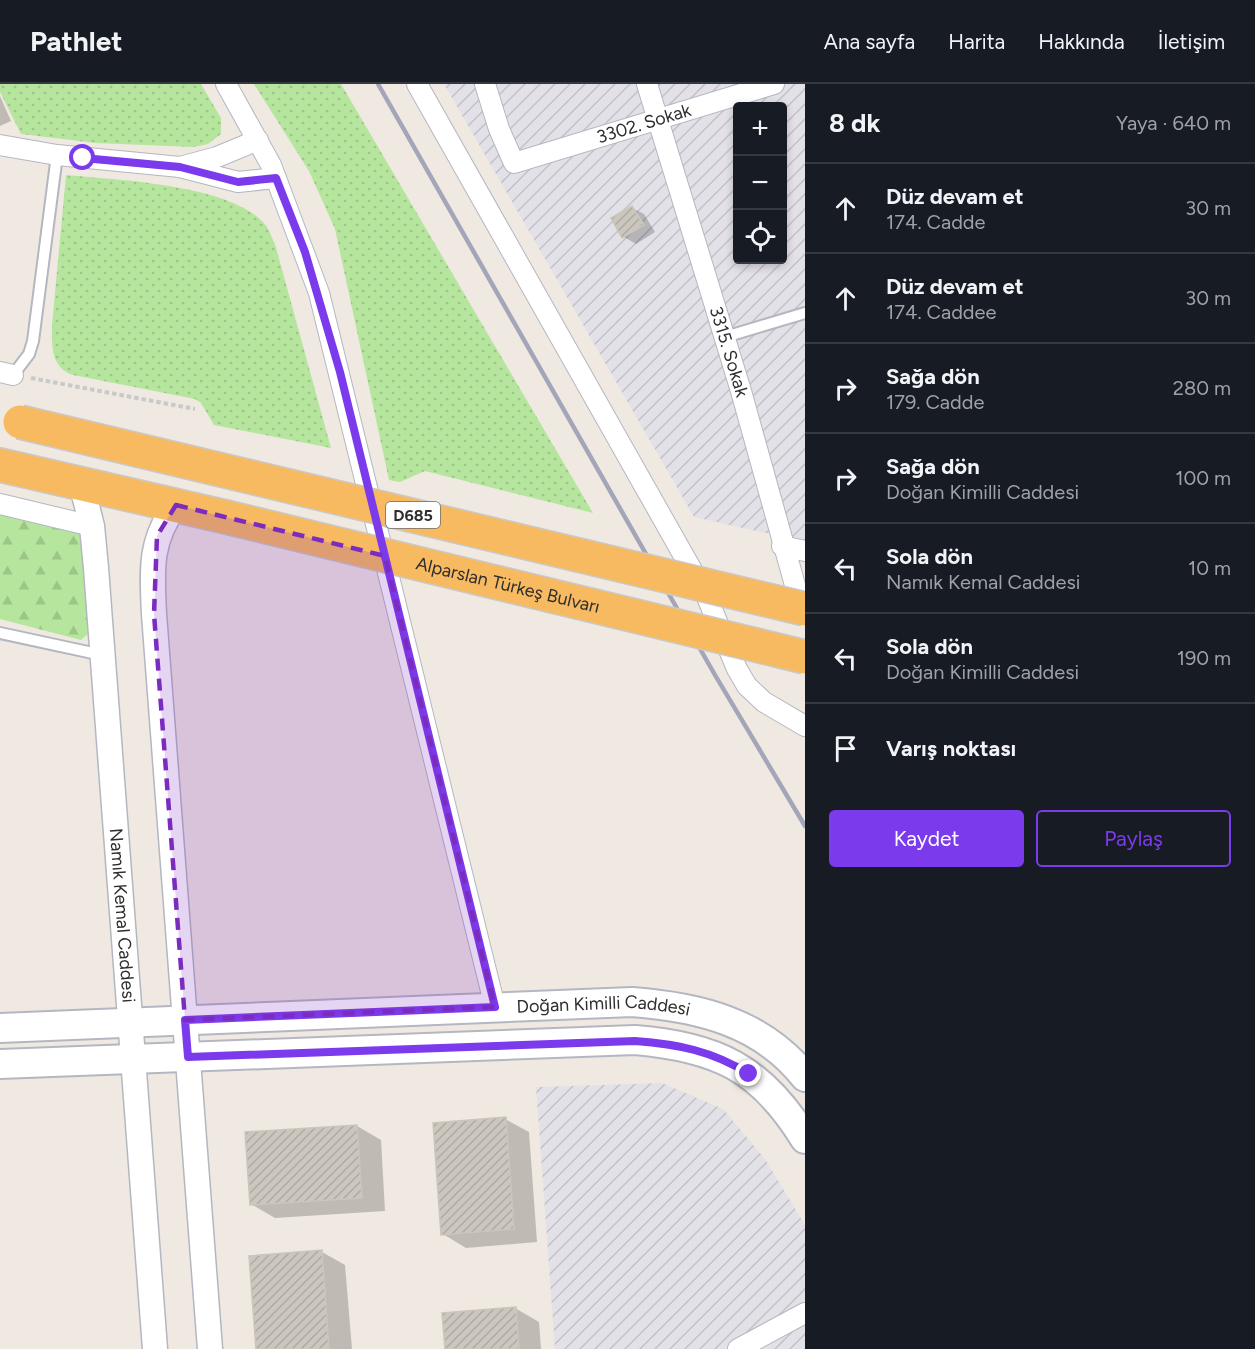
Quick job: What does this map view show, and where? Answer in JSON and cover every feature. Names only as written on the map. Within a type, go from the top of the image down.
[{"type":"highway","name":"D685","points":[[10,420],[805,609]]},
{"type":"highway","name":"Alparslan Türkeş Bulvarı","points":[[0,465],[176,505],[805,657]]},
{"type":"main road","name":"Doğan Kimilli Caddesi","points":[[0,1028],[632,1002],[670,1004],[704,1011],[733,1021],[760,1035],[784,1054],[805,1077]]},
{"type":"main road","name":"Doğan Kimilli Caddesi","points":[[0,1064],[623,1041],[670,1043],[727,1059],[749,1074],[776,1099],[805,1139]]},
{"type":"street","points":[[226,84],[258,140],[276,178],[309,262],[340,372],[495,1007]]},
{"type":"street","points":[[417,84],[706,595],[742,679],[764,702],[805,726]]},
{"type":"street","name":"3302. Sokak","points":[[485,84],[499,129],[514,163],[774,84]]},
{"type":"street","name":"3315. Sokak","points":[[647,84],[725,337],[805,622]]},
{"type":"street","points":[[180,167],[258,140]]},
{"type":"street","points":[[0,145],[57,155],[180,167],[238,182],[276,178]]},
{"type":"street","name":"Namık Kemal Caddesi","points":[[81,483],[92,526],[155,1349]]},
{"type":"street","points":[[0,504],[92,526]]},
{"type":"street","points":[[176,505],[157,536],[153,556],[153,583],[210,1349]]},
{"type":"street","points":[[782,546],[805,551]]},
{"type":"street","points":[[738,1349],[805,1313]]},
{"type":"lane","points":[[6,373],[29,354],[33,341],[57,155]]},
{"type":"lane","points":[[725,337],[805,313]]},
{"type":"lane","points":[[0,633],[102,655]]},
{"type":"path","points":[[6,373],[195,409]]},
{"type":"highlighted area","points":[[176,505],[385,556],[495,1007],[185,1020],[154,614],[157,536]]},
{"type":"shaded area","points":[[444,84],[805,84],[805,542],[694,517]]},
{"type":"shaded area","points":[[662,1083],[723,1109],[765,1159],[805,1225],[805,1349],[555,1349],[536,1087]]},
{"type":"green space","points":[[0,84],[201,84],[221,118],[221,134],[208,144],[193,147],[96,143],[21,134],[0,92]]},
{"type":"green space","points":[[254,84],[341,84],[593,513],[425,471],[400,482],[389,480],[335,229],[309,171]]},
{"type":"green space","points":[[66,175],[143,182],[203,193],[230,201],[252,213],[267,227],[275,244],[331,448],[214,425],[201,403],[195,399],[73,375],[60,367],[54,354],[52,325]]},
{"type":"green space","points":[[0,514],[82,532],[89,633],[81,640],[0,619]]},
{"type":"building","points":[[632,206],[644,225],[622,238],[611,218]]},
{"type":"building","points":[[506,1117],[514,1229],[441,1235],[433,1123]]},
{"type":"building","points":[[357,1125],[362,1198],[250,1205],[245,1132]]},
{"type":"building","points":[[322,1250],[329,1349],[256,1349],[249,1256]]},
{"type":"building","points":[[516,1307],[519,1349],[445,1349],[442,1313]]},
{"type":"railway","points":[[378,84],[715,675],[805,826]]},
{"type":"route","points":[[83,158],[180,167],[238,182],[276,178],[319,293],[340,372],[495,1007],[185,1020],[188,1057],[635,1041],[670,1043],[698,1050],[727,1059],[749,1074]]}]
